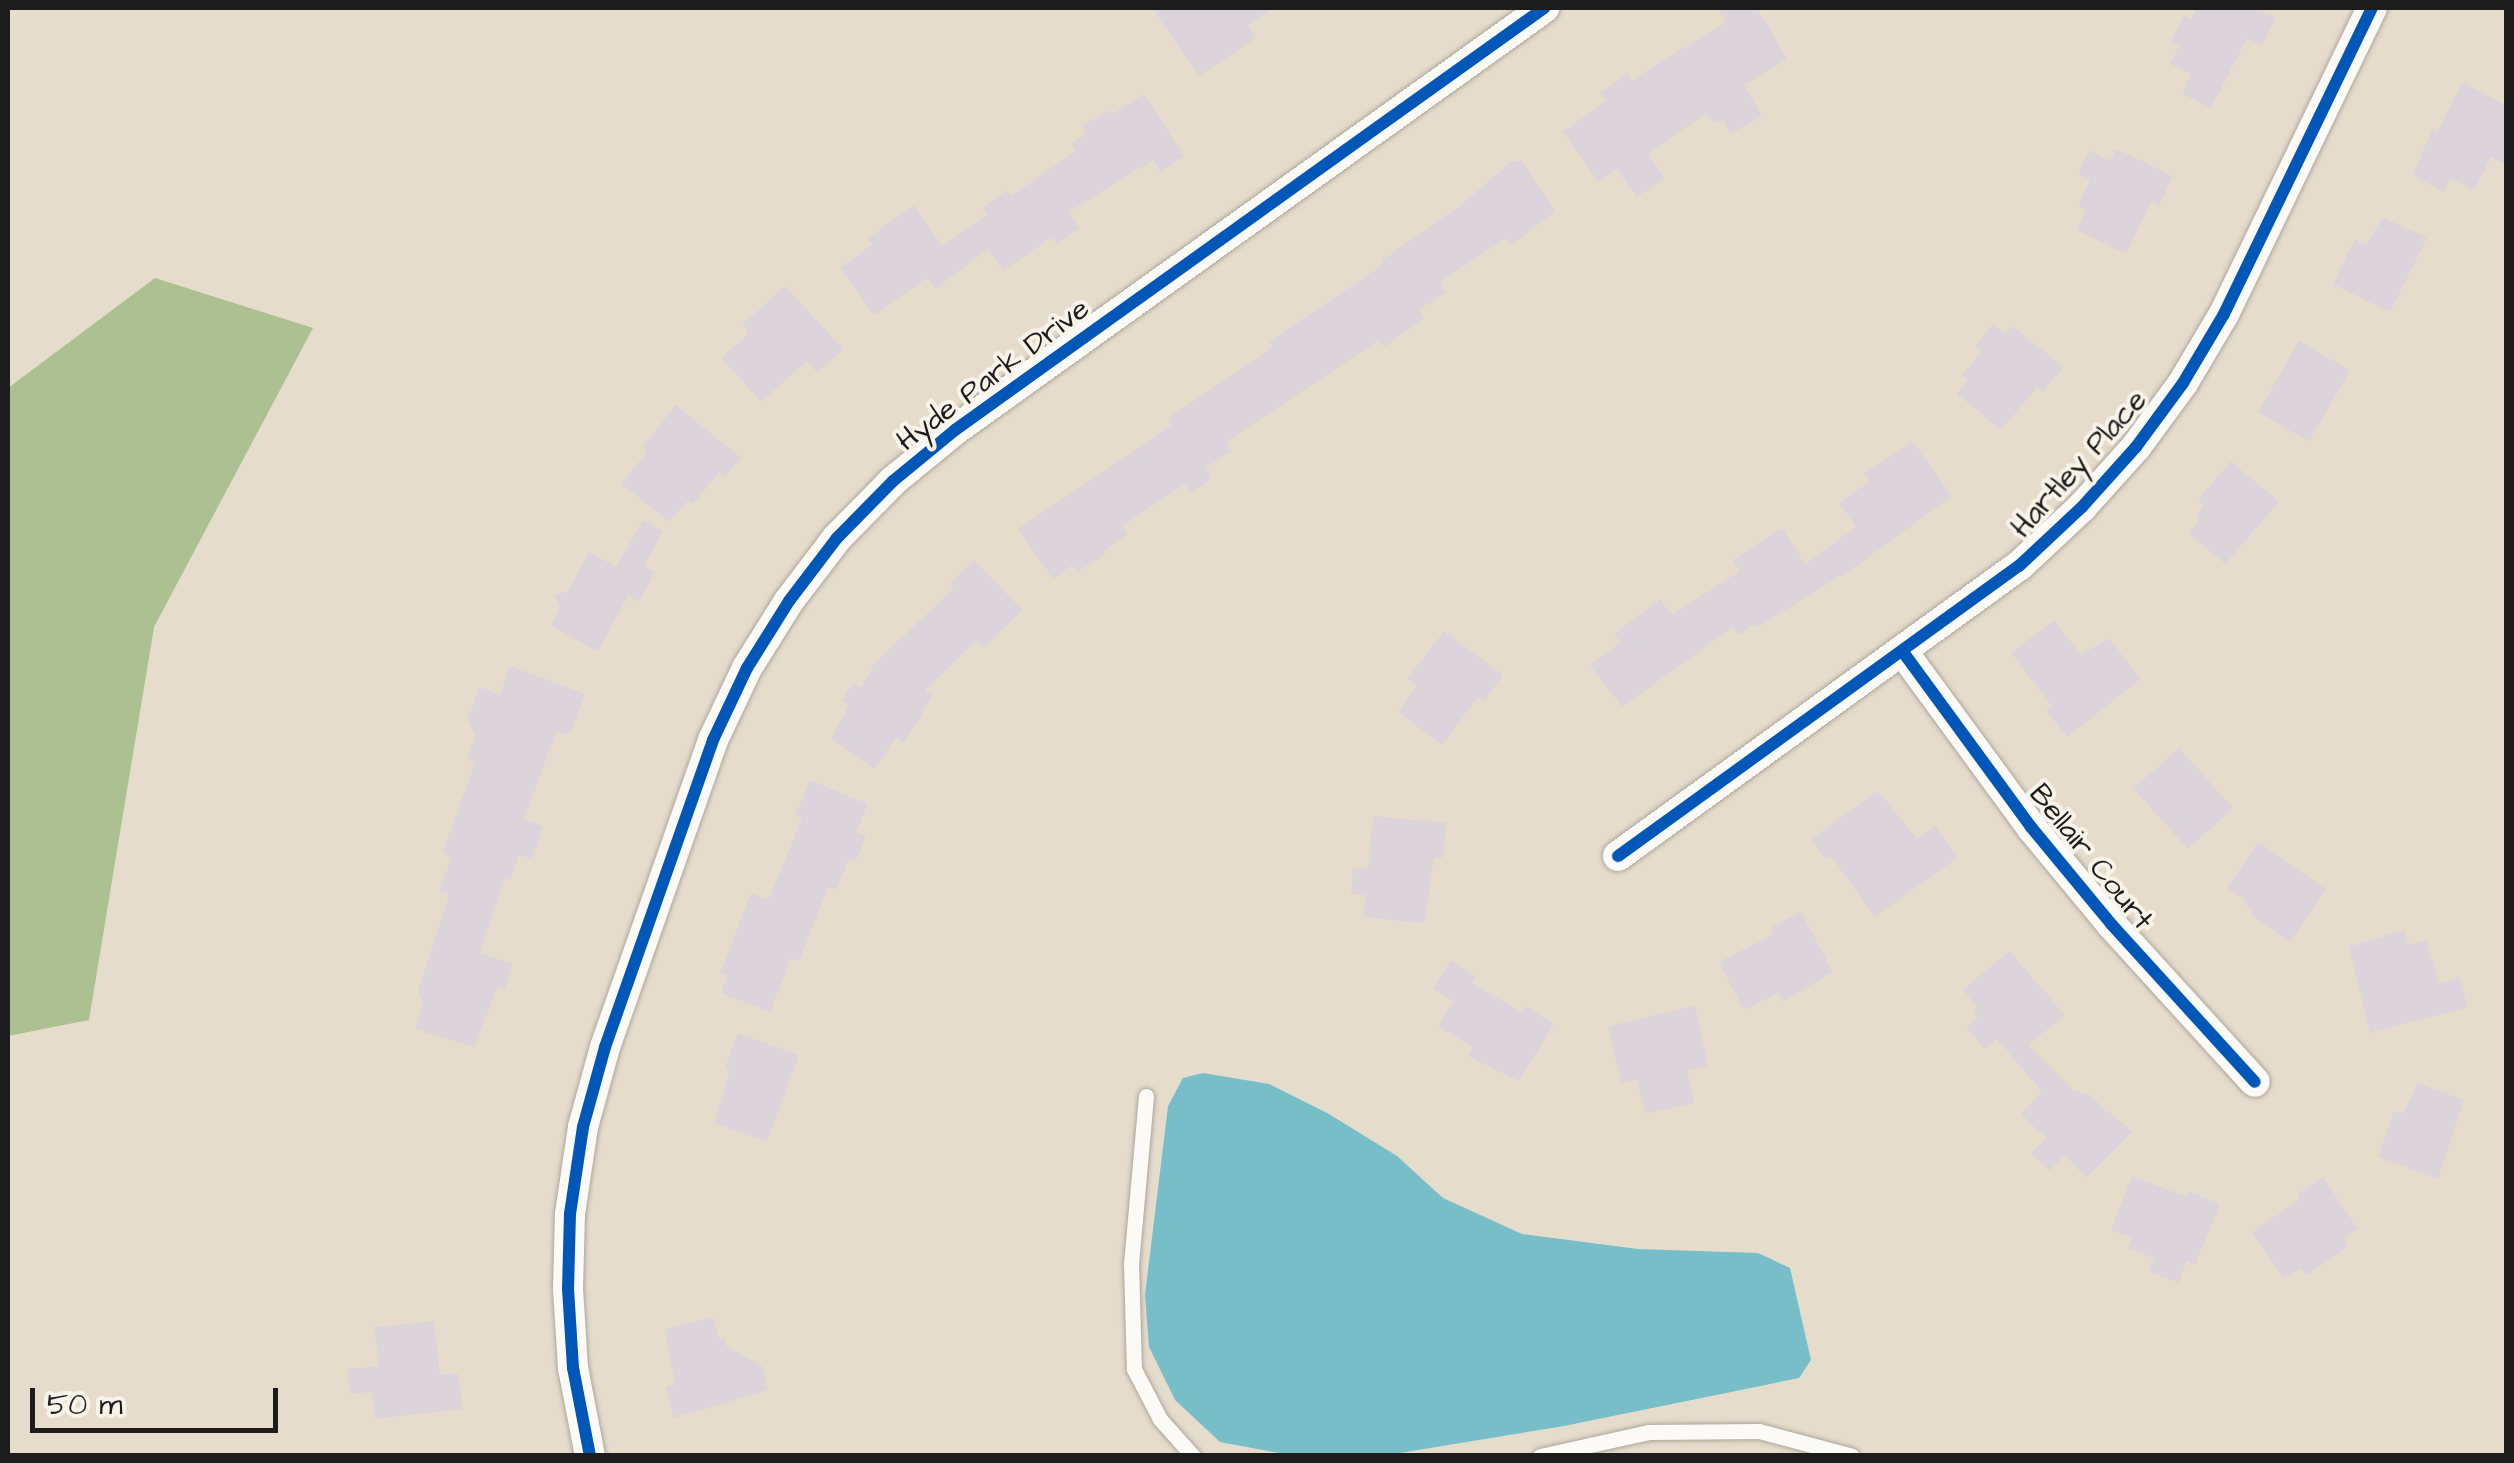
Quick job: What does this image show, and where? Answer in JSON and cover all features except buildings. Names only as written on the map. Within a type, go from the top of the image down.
[{"type":"street","name":"Hyde Park Drive","points":[[590,1456],[573,1368],[568,1290],[570,1214],[583,1127],[606,1046],[713,740],[747,668],[789,601],[838,538],[879,495],[955,430],[1544,8]]},
{"type":"street","name":"Hartley Place","points":[[1618,856],[2019,566],[2082,508],[2136,447],[2182,383],[2224,314],[2372,8]]},
{"type":"street","name":"Bellair Court","points":[[1904,652],[2031,828],[2112,925],[2256,1082]]},
{"type":"lane","points":[[1146,1096],[1131,1263],[1134,1369],[1160,1419],[1193,1456]]},
{"type":"lane","points":[[1540,1456],[1649,1432],[1759,1432],[1852,1456]]},
{"type":"green space","points":[[155,278],[313,328],[154,627],[89,1020],[8,1036],[8,388]]},
{"type":"water","points":[[1203,1073],[1269,1084],[1329,1114],[1397,1156],[1443,1198],[1522,1234],[1638,1249],[1758,1253],[1790,1268],[1811,1360],[1799,1378],[1564,1426],[1400,1453],[1290,1455],[1220,1442],[1175,1400],[1149,1347],[1145,1295],[1168,1106],[1183,1078]]},
{"type":"cycle path","points":[[590,1456],[573,1368],[568,1289],[570,1214],[583,1127],[605,1047],[713,740],[747,668],[789,601],[837,538],[893,481],[955,430],[1544,8]]},
{"type":"cycle path","points":[[1618,856],[2019,566],[2082,507],[2136,447],[2183,383],[2224,314],[2372,8]]},
{"type":"cycle path","points":[[1903,652],[2031,827],[2112,925],[2255,1082]]}]
